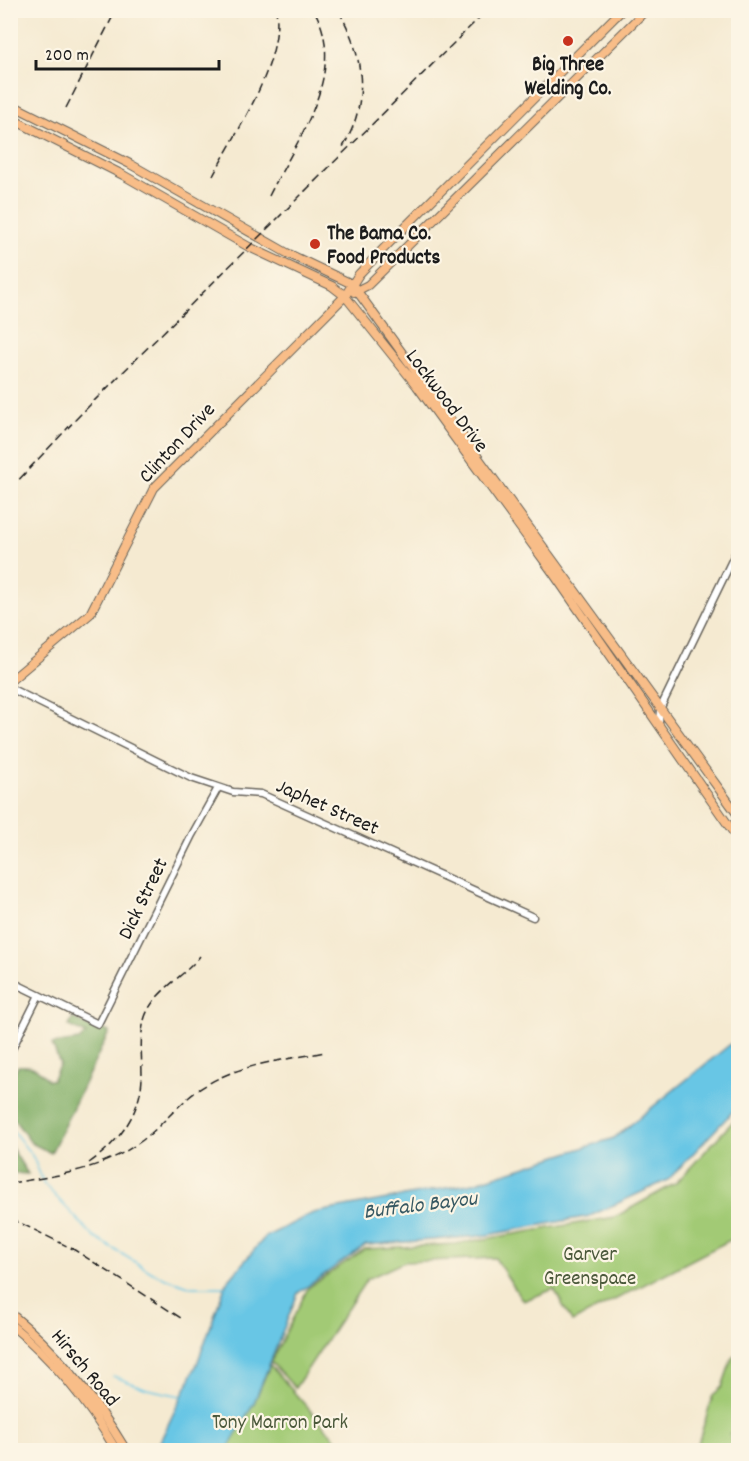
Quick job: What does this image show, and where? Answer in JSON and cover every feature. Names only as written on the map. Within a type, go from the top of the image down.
[{"type":"main road","name":"Clinton Drive","points":[[10,681],[90,614],[154,488],[355,287],[394,237],[622,10]]},
{"type":"main road","name":"Clinton Drive","points":[[355,287],[369,285],[646,10]]},
{"type":"main road","points":[[615,17],[627,28]]},
{"type":"main road","name":"Lockwood Drive","points":[[10,104],[130,164],[287,253],[355,287],[438,398],[567,586],[604,645],[737,833]]},
{"type":"main road","name":"Lockwood Drive","points":[[10,118],[123,175],[249,247],[332,286],[345,296],[430,404],[567,586],[613,639],[660,709],[738,814]]},
{"type":"main road","points":[[509,122],[522,133]]},
{"type":"main road","points":[[402,368],[411,361]]},
{"type":"main road","points":[[430,404],[438,398]]},
{"type":"main road","points":[[447,427],[454,421]]},
{"type":"main road","points":[[604,645],[613,639]]},
{"type":"main road","name":"Hirsch Road","points":[[10,1313],[68,1367],[105,1423],[116,1450]]},
{"type":"main road","name":"Hirsch Road","points":[[10,1324],[68,1380],[126,1450]]},
{"type":"street","points":[[659,723],[660,709],[738,548]]},
{"type":"street","name":"Japhet Street","points":[[10,688],[191,778],[244,794],[261,794],[533,917]]},
{"type":"street","name":"Dick Street","points":[[39,995],[98,1024],[192,835],[218,788]]},
{"type":"street","points":[[10,981],[39,995],[10,1053]]},
{"type":"green space","points":[[73,1018],[96,1030],[101,1028],[109,1032],[51,1153],[31,1143],[11,1115],[11,1073],[14,1073],[18,1066],[28,1066],[38,1070],[48,1080],[52,1080],[60,1064],[52,1044],[79,1040],[86,1034],[69,1026]]},
{"type":"green space","name":"Garver Greenspace","points":[[738,1116],[738,1236],[572,1322],[554,1289],[523,1301],[495,1258],[404,1262],[367,1279],[295,1388],[271,1362],[308,1288],[365,1249],[455,1244],[615,1217],[676,1183]]},
{"type":"green space","points":[[11,1147],[28,1174],[11,1173]]},
{"type":"green space","points":[[738,1354],[738,1427],[729,1434],[737,1450],[696,1450],[713,1395],[722,1387],[732,1358]]},
{"type":"green space","name":"Tony Marron Park","points":[[270,1365],[345,1450],[227,1450],[254,1403]]},
{"type":"water","name":"Buffalo Bayou","points":[[738,1038],[738,1106],[668,1180],[590,1216],[482,1236],[366,1245],[298,1293],[254,1403],[227,1450],[156,1450],[197,1364],[226,1283],[265,1237],[313,1213],[473,1183],[614,1138]]},
{"type":"waterway","points":[[10,1127],[33,1157],[44,1184],[94,1237],[153,1273],[171,1280],[192,1287],[225,1287]]},
{"type":"waterway","points":[[113,1376],[147,1389],[181,1396]]},
{"type":"railway","points":[[66,108],[116,10]]},
{"type":"railway","points":[[213,176],[246,117],[266,73],[277,30],[276,10]]},
{"type":"railway","points":[[269,196],[315,106],[322,82],[326,57],[323,34],[314,10]]},
{"type":"railway","points":[[338,10],[354,45],[360,80],[357,115],[341,150]]},
{"type":"railway","points":[[10,489],[80,415],[487,10]]},
{"type":"railway","points":[[89,1163],[118,1137],[137,1103],[142,1077],[142,1032],[149,1008],[155,999],[200,956]]},
{"type":"railway","points":[[10,1183],[78,1170],[125,1152],[157,1128],[197,1091],[233,1072],[325,1052]]},
{"type":"railway","points":[[10,1218],[73,1249],[184,1320]]},
{"type":"place","name":"Big Three Welding Co.","points":[[568,41]]},
{"type":"place","name":"The Bama Co. Food Products","points":[[315,244]]}]
